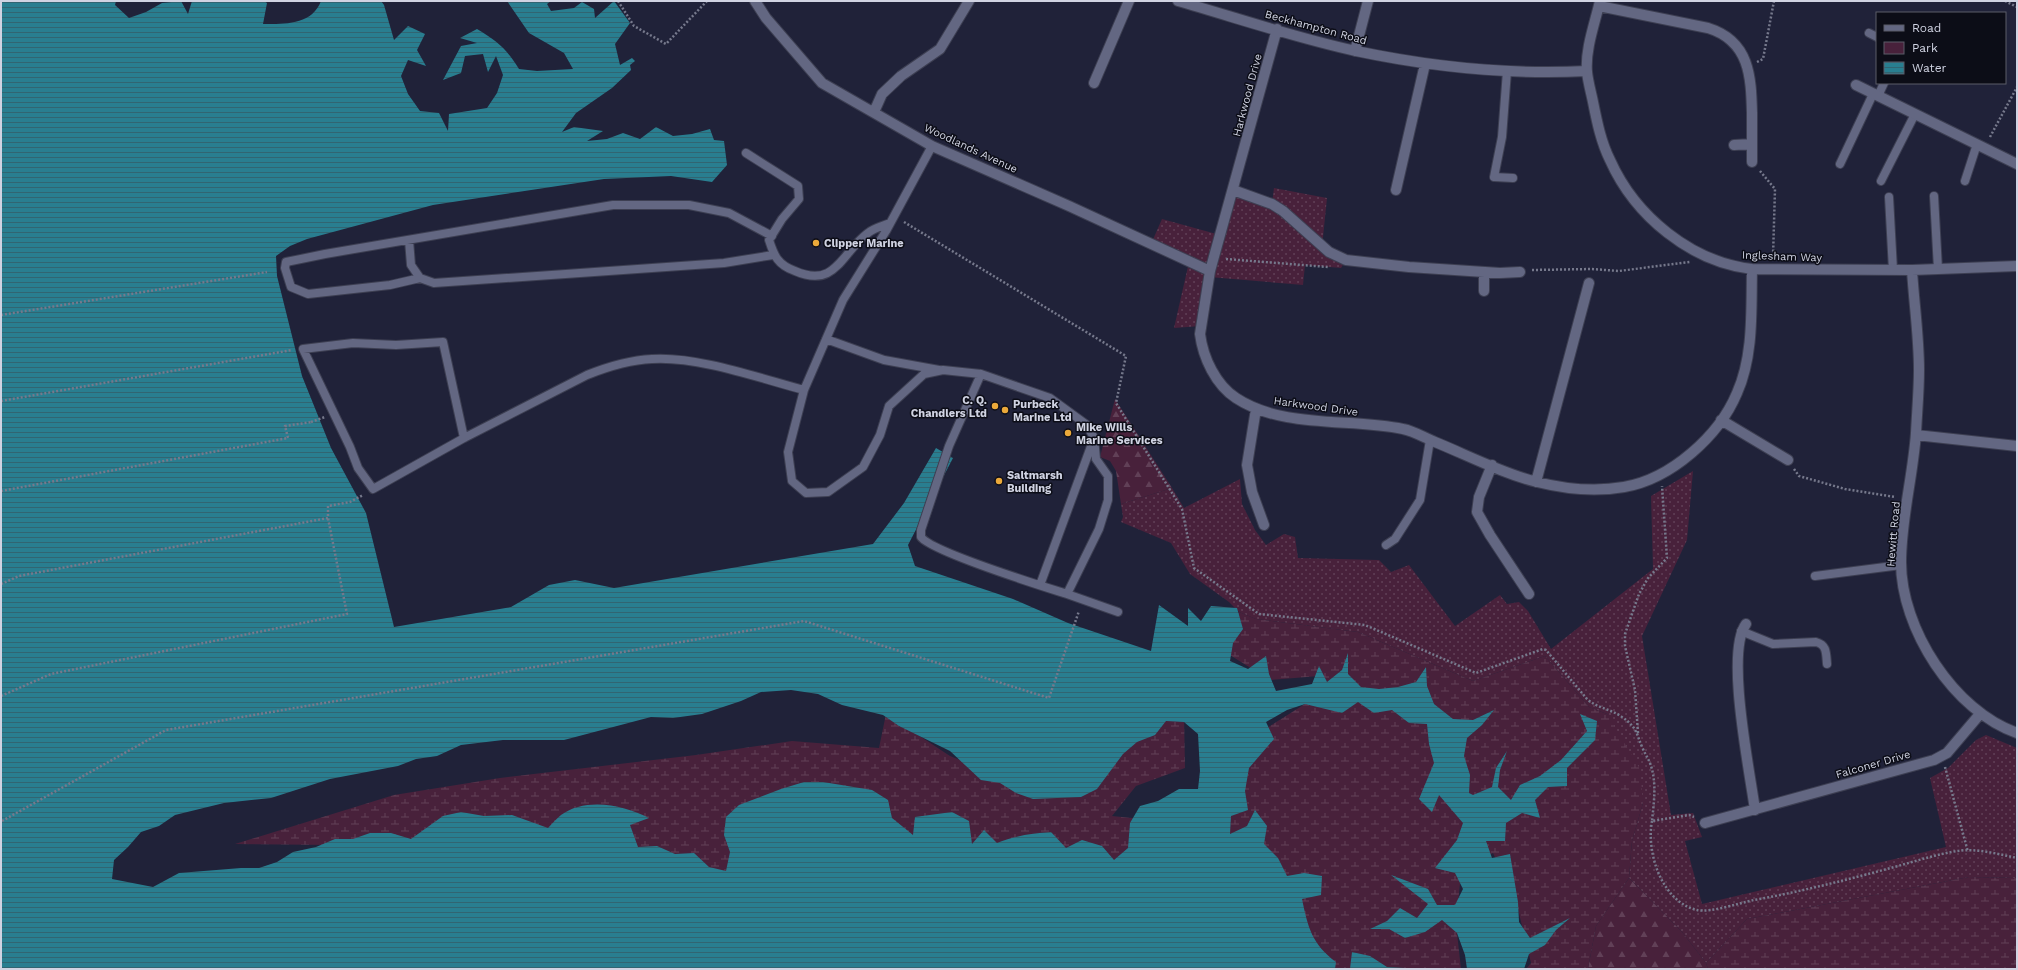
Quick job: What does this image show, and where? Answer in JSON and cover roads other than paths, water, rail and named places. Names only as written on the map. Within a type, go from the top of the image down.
[{"type":"street","name":"Woodlands Avenue","points":[[755,1],[766,18],[822,83],[932,146],[1069,206],[1210,271]]},
{"type":"street","points":[[874,112],[882,94],[901,76],[940,49],[969,1]]},
{"type":"street","points":[[1094,83],[1129,1]]},
{"type":"street","name":"Beckhampton Road","points":[[1178,1],[1355,51],[1425,64],[1546,73],[1587,71]]},
{"type":"street","points":[[1355,51],[1368,1]]},
{"type":"street","points":[[1600,4],[1717,31],[1733,42],[1748,67],[1751,82],[1752,162]]},
{"type":"street","name":"Inglesham Way","points":[[1600,4],[1590,41],[1587,71],[1599,130],[1609,159],[1619,179],[1635,201],[1653,221],[1690,248],[1732,267],[1752,269],[1912,270],[2017,266]]},
{"type":"street","name":"Harkwood Drive","points":[[1277,29],[1210,271],[1200,334],[1201,344],[1214,375],[1227,392],[1256,409],[1281,416],[1404,429],[1536,482],[1570,489],[1605,489],[1626,487],[1662,474],[1710,436],[1737,393],[1749,342],[1752,269]]},
{"type":"street","points":[[1396,190],[1425,64]]},
{"type":"street","points":[[1856,85],[2017,164]]},
{"type":"street","points":[[1734,145],[1752,144]]},
{"type":"street","points":[[1233,190],[1272,204],[1283,211],[1329,252],[1346,260],[1409,267],[1484,272],[1520,272]]},
{"type":"street","name":"Hewitt Road","points":[[1912,270],[1919,369],[1916,435],[1901,565],[1905,597],[1921,639],[1930,656],[1951,685],[1980,714],[2017,733]]},
{"type":"street","points":[[1484,272],[1484,291]]},
{"type":"street","points":[[1536,482],[1589,283]]},
{"type":"street","points":[[1256,409],[1247,465],[1252,492],[1264,525]]},
{"type":"street","points":[[1721,420],[1788,460]]},
{"type":"street","points":[[1916,435],[2017,446]]},
{"type":"street","points":[[1492,465],[1479,497],[1477,512],[1490,535],[1529,594]]},
{"type":"street","points":[[1744,628],[1738,647],[1737,681],[1755,810]]},
{"type":"street","name":"Falconer Drive","points":[[1705,823],[1934,760],[1947,753],[1980,714]]},
{"type":"lane","points":[[1869,33],[1876,36]]},
{"type":"lane","points":[[1507,71],[1502,137],[1494,177],[1513,178]]},
{"type":"lane","points":[[1840,164],[1875,95],[1883,84]]},
{"type":"lane","points":[[1881,181],[1915,114]]},
{"type":"lane","points":[[932,146],[892,219],[843,300],[804,390],[788,452],[792,481],[806,493],[828,492],[863,467],[880,435],[889,406],[924,374],[943,370]]},
{"type":"lane","points":[[1964,181],[1981,146]]},
{"type":"lane","points":[[746,153],[798,186],[799,199],[782,219],[769,240],[773,255],[788,269],[806,276],[824,275],[837,267],[868,232],[892,219]]},
{"type":"lane","points":[[1934,196],[1938,269]]},
{"type":"lane","points":[[1889,197],[1893,270]]},
{"type":"lane","points":[[772,236],[729,213],[718,210],[689,205],[613,206],[325,254],[286,262],[285,268],[291,287],[308,294],[390,285],[420,278],[434,283],[724,263],[773,255]]},
{"type":"lane","points":[[409,240],[411,265],[420,278]]},
{"type":"lane","points":[[826,339],[884,360],[943,370],[981,374],[1050,398],[1087,425],[1094,438],[1096,459],[1108,476],[1108,500],[1099,530],[1066,594]]},
{"type":"lane","points":[[464,438],[443,342],[396,346],[353,343],[303,349],[350,447],[358,468],[373,489],[464,438],[592,373],[625,363],[652,359],[680,360],[717,367],[804,390]]},
{"type":"lane","points":[[981,374],[949,446],[921,530],[921,537],[929,544],[1118,612]]},
{"type":"lane","points":[[1040,585],[1094,438]]},
{"type":"lane","points":[[1386,544],[1395,539],[1420,500],[1430,440]]},
{"type":"lane","points":[[1815,576],[1901,565]]},
{"type":"lane","points":[[1744,628],[1773,644],[1821,643],[1825,648],[1827,664]]},
{"type":"water","points":[[1,1],[116,1],[115,5],[129,18],[146,12],[162,3],[181,1],[188,14],[192,1],[264,1],[267,3],[263,24],[280,24],[297,22],[304,19],[317,9],[321,1],[381,1],[384,5],[394,40],[408,26],[425,34],[417,50],[426,66],[408,60],[401,76],[408,94],[420,111],[439,113],[448,131],[449,114],[487,108],[497,93],[503,75],[496,56],[488,72],[483,54],[465,56],[461,73],[443,80],[461,46],[477,43],[460,38],[477,29],[501,46],[519,69],[537,71],[573,69],[564,53],[529,33],[507,1],[551,1],[547,4],[551,11],[574,8],[582,2],[594,9],[595,18],[614,1],[630,23],[615,44],[620,65],[632,58],[635,61],[630,65],[631,70],[612,88],[576,113],[562,132],[574,127],[603,131],[587,141],[607,139],[623,133],[640,139],[656,127],[673,136],[692,134],[710,129],[714,140],[724,141],[727,165],[712,182],[671,176],[604,179],[433,205],[307,239],[290,246],[276,256],[277,276],[302,376],[331,448],[366,513],[394,627],[511,607],[549,585],[575,580],[614,588],[873,544],[904,503],[936,448],[953,458],[908,545],[915,566],[1013,599],[1068,623],[1151,651],[1159,605],[1188,626],[1188,608],[1201,621],[1211,606],[1237,608],[1243,629],[1233,643],[1230,661],[1248,669],[1266,656],[1269,674],[1276,691],[1312,684],[1319,666],[1327,682],[1342,670],[1348,653],[1348,674],[1361,687],[1379,689],[1398,687],[1416,682],[1426,667],[1427,686],[1434,704],[1453,719],[1473,720],[1494,710],[1482,725],[1467,738],[1464,756],[1470,775],[1469,793],[1473,795],[1492,787],[1496,768],[1507,751],[1500,770],[1498,787],[1511,800],[1520,785],[1540,776],[1561,760],[1587,731],[1580,714],[1597,721],[1595,740],[1567,768],[1567,786],[1548,787],[1535,800],[1540,818],[1522,813],[1506,823],[1505,841],[1486,841],[1492,858],[1510,854],[1518,902],[1519,922],[1530,938],[1570,918],[1556,930],[1545,945],[1529,954],[1524,969],[1467,969],[1465,955],[1457,933],[1442,920],[1425,932],[1405,938],[1389,929],[1370,929],[1387,921],[1400,908],[1417,918],[1428,904],[1391,875],[1428,889],[1437,905],[1455,905],[1463,889],[1455,873],[1435,868],[1457,840],[1463,823],[1439,795],[1432,812],[1419,799],[1434,763],[1429,744],[1427,724],[1409,723],[1392,710],[1374,713],[1358,702],[1342,713],[1305,704],[1287,710],[1266,722],[1274,739],[1249,768],[1245,791],[1248,810],[1231,816],[1230,834],[1247,826],[1255,810],[1267,826],[1264,844],[1278,858],[1287,876],[1304,873],[1322,876],[1321,895],[1302,899],[1306,919],[1312,935],[1321,949],[1336,962],[1335,969],[1,969]],"holes":[[[791,690],[818,694],[842,705],[883,715],[899,726],[950,751],[981,780],[1000,783],[1016,793],[1033,799],[1081,797],[1097,789],[1123,754],[1137,742],[1155,735],[1166,721],[1184,722],[1198,734],[1200,771],[1198,789],[1179,789],[1158,801],[1140,806],[1130,823],[1128,848],[1114,860],[1102,846],[1082,840],[1066,848],[1051,832],[1024,835],[997,843],[984,830],[972,844],[969,821],[952,812],[915,817],[913,835],[892,818],[888,800],[872,790],[823,782],[804,782],[739,805],[726,817],[724,835],[730,852],[726,871],[709,867],[694,853],[675,854],[657,846],[638,847],[630,825],[649,818],[639,813],[617,807],[593,805],[571,809],[561,815],[548,828],[512,815],[484,816],[461,812],[443,816],[411,839],[391,833],[370,833],[353,839],[335,839],[316,847],[293,852],[277,862],[259,868],[179,873],[153,887],[112,879],[114,860],[141,832],[159,826],[175,815],[224,803],[271,798],[330,779],[398,766],[416,759],[437,756],[461,745],[503,740],[564,740],[651,717],[673,718],[702,714],[741,701],[761,692]]]},
{"type":"water","points":[[1352,952],[1370,956],[1387,967],[1405,968],[1350,969]]},
{"type":"place","name":"Clipper Marine","points":[[816,243]]},
{"type":"place","name":"C. Q. Chandlers Ltd","points":[[995,406]]},
{"type":"place","name":"Purbeck Marine Ltd","points":[[1005,410]]},
{"type":"place","name":"Mike Wills Marine Services","points":[[1068,433]]},
{"type":"place","name":"Saltmarsh Building","points":[[999,481]]}]
